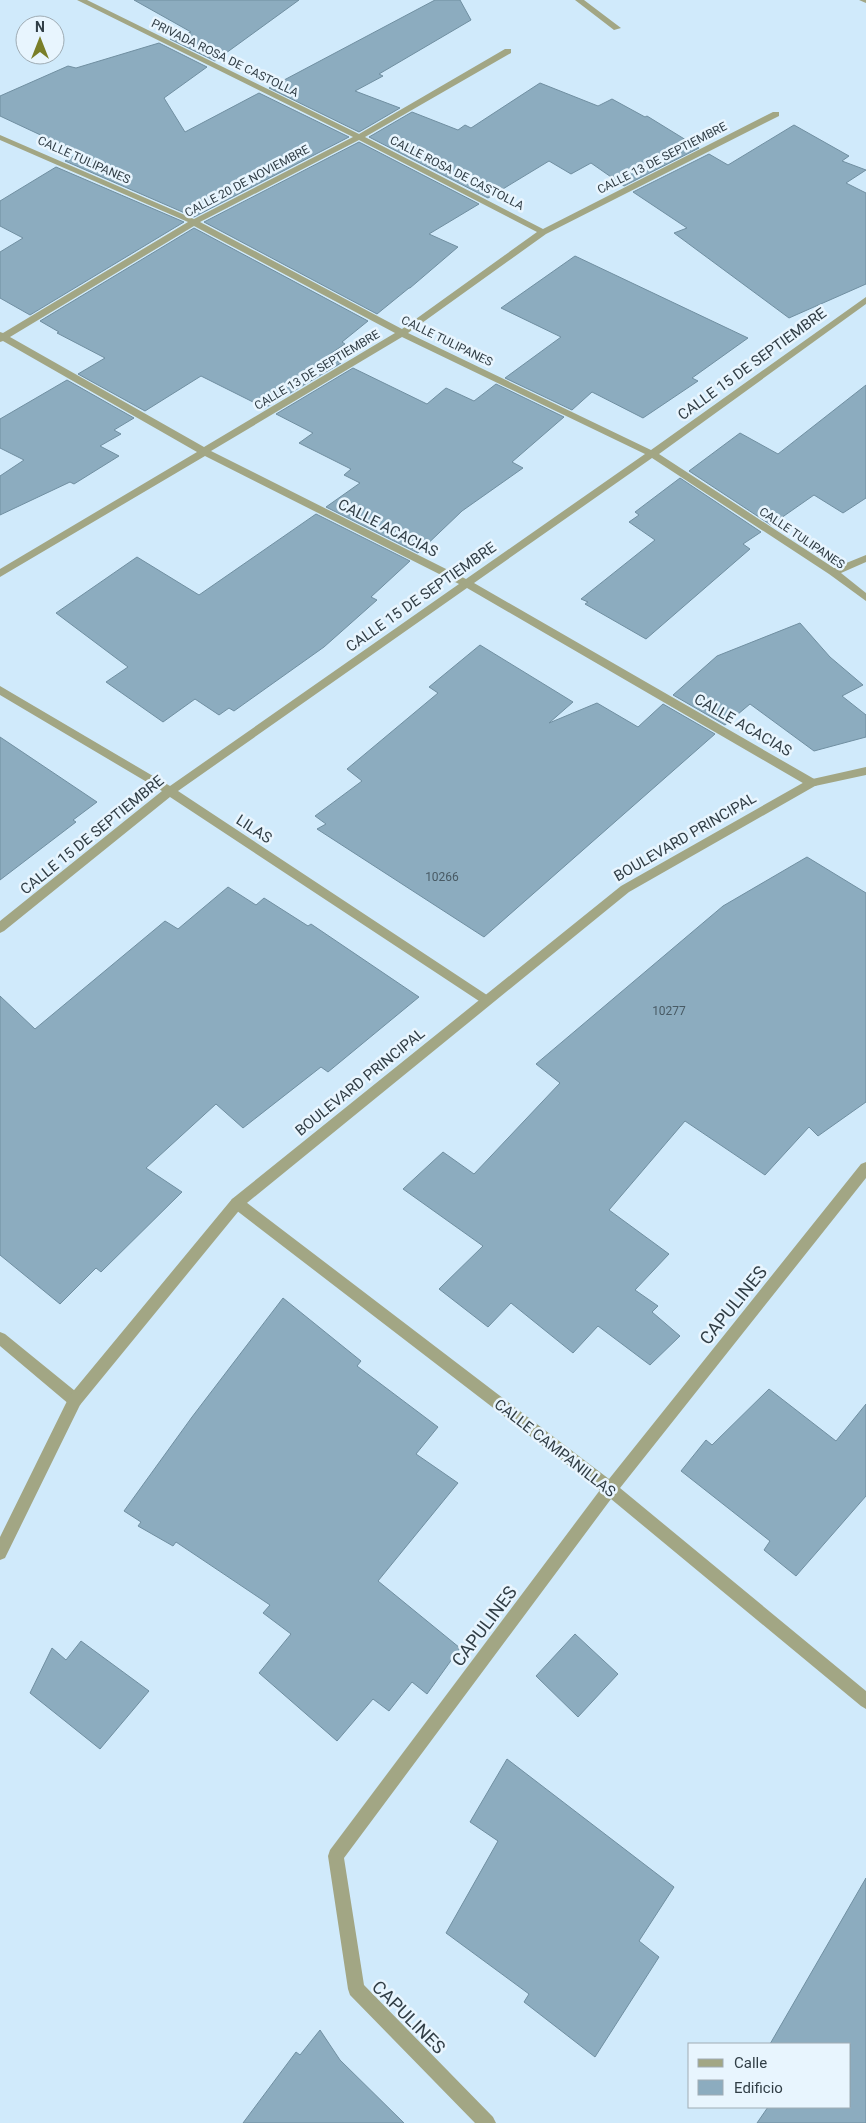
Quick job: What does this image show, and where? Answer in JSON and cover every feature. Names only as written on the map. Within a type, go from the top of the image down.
[{"type":"street","name":"PRIVADA ROSA DE CASTOLLA","points":[[81,0],[358,137]]},
{"type":"street","points":[[579,0],[618,28]]},
{"type":"street","name":"CALLE 20 DE NOVIEMBRE","points":[[1,337],[194,222],[358,137],[508,51]]},
{"type":"street","name":"CALLE 13 DE SEPTIEMBRE","points":[[0,574],[402,334],[543,232],[776,114]]},
{"type":"street","name":"CALLE TULIPANES","points":[[0,137],[194,222],[402,334],[652,454],[833,572],[866,598]]},
{"type":"street","name":"CALLE ROSA DE CASTOLLA","points":[[358,137],[543,232]]},
{"type":"street","name":"CALLE 15 DE SEPTIEMBRE","points":[[0,928],[170,791],[652,454],[866,300]]},
{"type":"street","name":"CALLE ACACIAS","points":[[1,337],[205,452],[466,583],[812,783]]},
{"type":"street","points":[[833,572],[866,558]]},
{"type":"street","name":"LILAS","points":[[0,690],[170,791],[486,1000]]},
{"type":"street","name":"BOULEVARD PRINCIPAL","points":[[0,1553],[75,1400],[237,1203],[625,889],[812,783],[866,771]]},
{"type":"street","name":"CAPULINES","points":[[487,2123],[356,1989],[336,1856],[610,1490],[866,1168]]},
{"type":"street","name":"CALLE CAMPANILLAS","points":[[237,1203],[610,1490],[866,1701]]},
{"type":"street","points":[[0,1338],[75,1400]]},
{"type":"building","points":[[134,0],[299,0],[215,61],[170,39],[191,32]]},
{"type":"building","points":[[435,0],[460,0],[471,20],[379,74],[383,76],[355,91],[400,108],[359,132],[269,88]]},
{"type":"building","points":[[159,43],[207,67],[164,98],[185,132],[259,93],[349,137],[194,217],[65,161],[79,153],[0,116],[0,96],[68,66],[76,68]]},
{"type":"building","points":[[540,83],[598,106],[612,99],[645,117],[647,116],[699,148],[624,186],[591,163],[571,174],[549,161],[488,198],[369,137],[412,112],[458,130],[465,125],[471,128]]},
{"type":"building","points":[[794,125],[849,156],[842,161],[866,170],[846,183],[866,193],[866,284],[789,318],[674,233],[687,228],[633,192],[709,154],[728,165]]},
{"type":"building","points":[[359,142],[479,204],[429,234],[458,247],[377,314],[204,222]]},
{"type":"building","points":[[56,167],[184,222],[30,315],[0,298],[0,252],[23,238],[0,226],[0,201]]},
{"type":"building","points":[[194,228],[368,321],[342,342],[345,344],[327,356],[341,363],[265,408],[201,376],[145,411],[78,374],[105,358],[57,333],[59,332],[40,321]]},
{"type":"building","points":[[575,256],[748,338],[692,378],[698,381],[643,418],[592,392],[572,410],[505,378],[561,337],[501,308]]},
{"type":"building","points":[[353,368],[427,404],[446,388],[474,401],[496,384],[564,417],[512,462],[523,468],[462,511],[418,553],[326,507],[360,483],[344,475],[351,469],[299,443],[313,433],[276,414]]},
{"type":"building","points":[[67,380],[134,418],[114,430],[121,434],[100,446],[119,456],[74,484],[70,482],[0,515],[0,476],[24,460],[0,448],[0,419]]},
{"type":"building","points":[[866,385],[866,498],[843,513],[814,495],[771,525],[689,471],[740,433],[778,454]]},
{"type":"building","points":[[680,478],[761,532],[743,544],[750,549],[646,639],[585,604],[588,602],[581,599],[655,540],[629,522],[639,515],[635,512]]},
{"type":"building","points":[[316,514],[410,561],[371,597],[377,600],[324,647],[234,711],[229,708],[219,715],[195,699],[163,722],[106,682],[128,667],[56,613],[137,557],[199,595]]},
{"type":"building","points":[[800,623],[830,657],[863,685],[842,696],[866,715],[866,737],[814,751],[750,704],[725,725],[673,695],[717,656]]},
{"type":"building","points":[[480,645],[573,702],[549,723],[597,703],[638,727],[663,704],[715,734],[484,937],[317,829],[326,824],[315,816],[362,781],[347,769],[438,693],[429,687]]},
{"type":"building","points":[[0,737],[97,802],[73,820],[76,822],[0,880]]},
{"type":"building","points":[[807,857],[866,893],[866,1102],[818,1136],[809,1127],[765,1175],[685,1121],[609,1210],[669,1254],[635,1290],[658,1306],[652,1312],[680,1336],[650,1365],[598,1326],[573,1353],[511,1303],[488,1327],[439,1289],[483,1246],[403,1189],[443,1152],[474,1174],[560,1083],[536,1064],[723,906]]},
{"type":"building","points":[[228,887],[256,905],[264,898],[308,926],[311,924],[419,997],[328,1072],[321,1067],[243,1128],[216,1104],[146,1168],[182,1192],[101,1272],[96,1268],[60,1304],[0,1255],[0,996],[35,1029],[165,921],[178,929]]},
{"type":"building","points":[[283,1298],[361,1361],[357,1366],[438,1427],[416,1454],[458,1483],[378,1581],[460,1648],[427,1694],[412,1682],[389,1711],[373,1699],[337,1741],[259,1673],[291,1634],[263,1613],[270,1605],[176,1542],[173,1546],[138,1526],[141,1522],[124,1511],[192,1417]]},
{"type":"building","points":[[769,1389],[836,1441],[866,1404],[866,1496],[796,1576],[764,1550],[770,1541],[681,1471],[706,1440],[712,1445]]},
{"type":"building","points":[[575,1634],[618,1674],[578,1717],[536,1676]]},
{"type":"building","points":[[81,1641],[149,1691],[100,1749],[30,1693],[52,1648],[66,1660]]},
{"type":"building","points":[[507,1759],[674,1887],[639,1941],[659,1957],[595,2057],[524,2002],[529,1994],[446,1933],[498,1841],[470,1822]]},
{"type":"building","points":[[866,1878],[866,2123],[757,2123],[767,2108],[851,2108],[851,2043],[771,2043]]},
{"type":"building","points":[[320,2030],[340,2060],[404,2123],[243,2123],[296,2052],[300,2055]]}]
